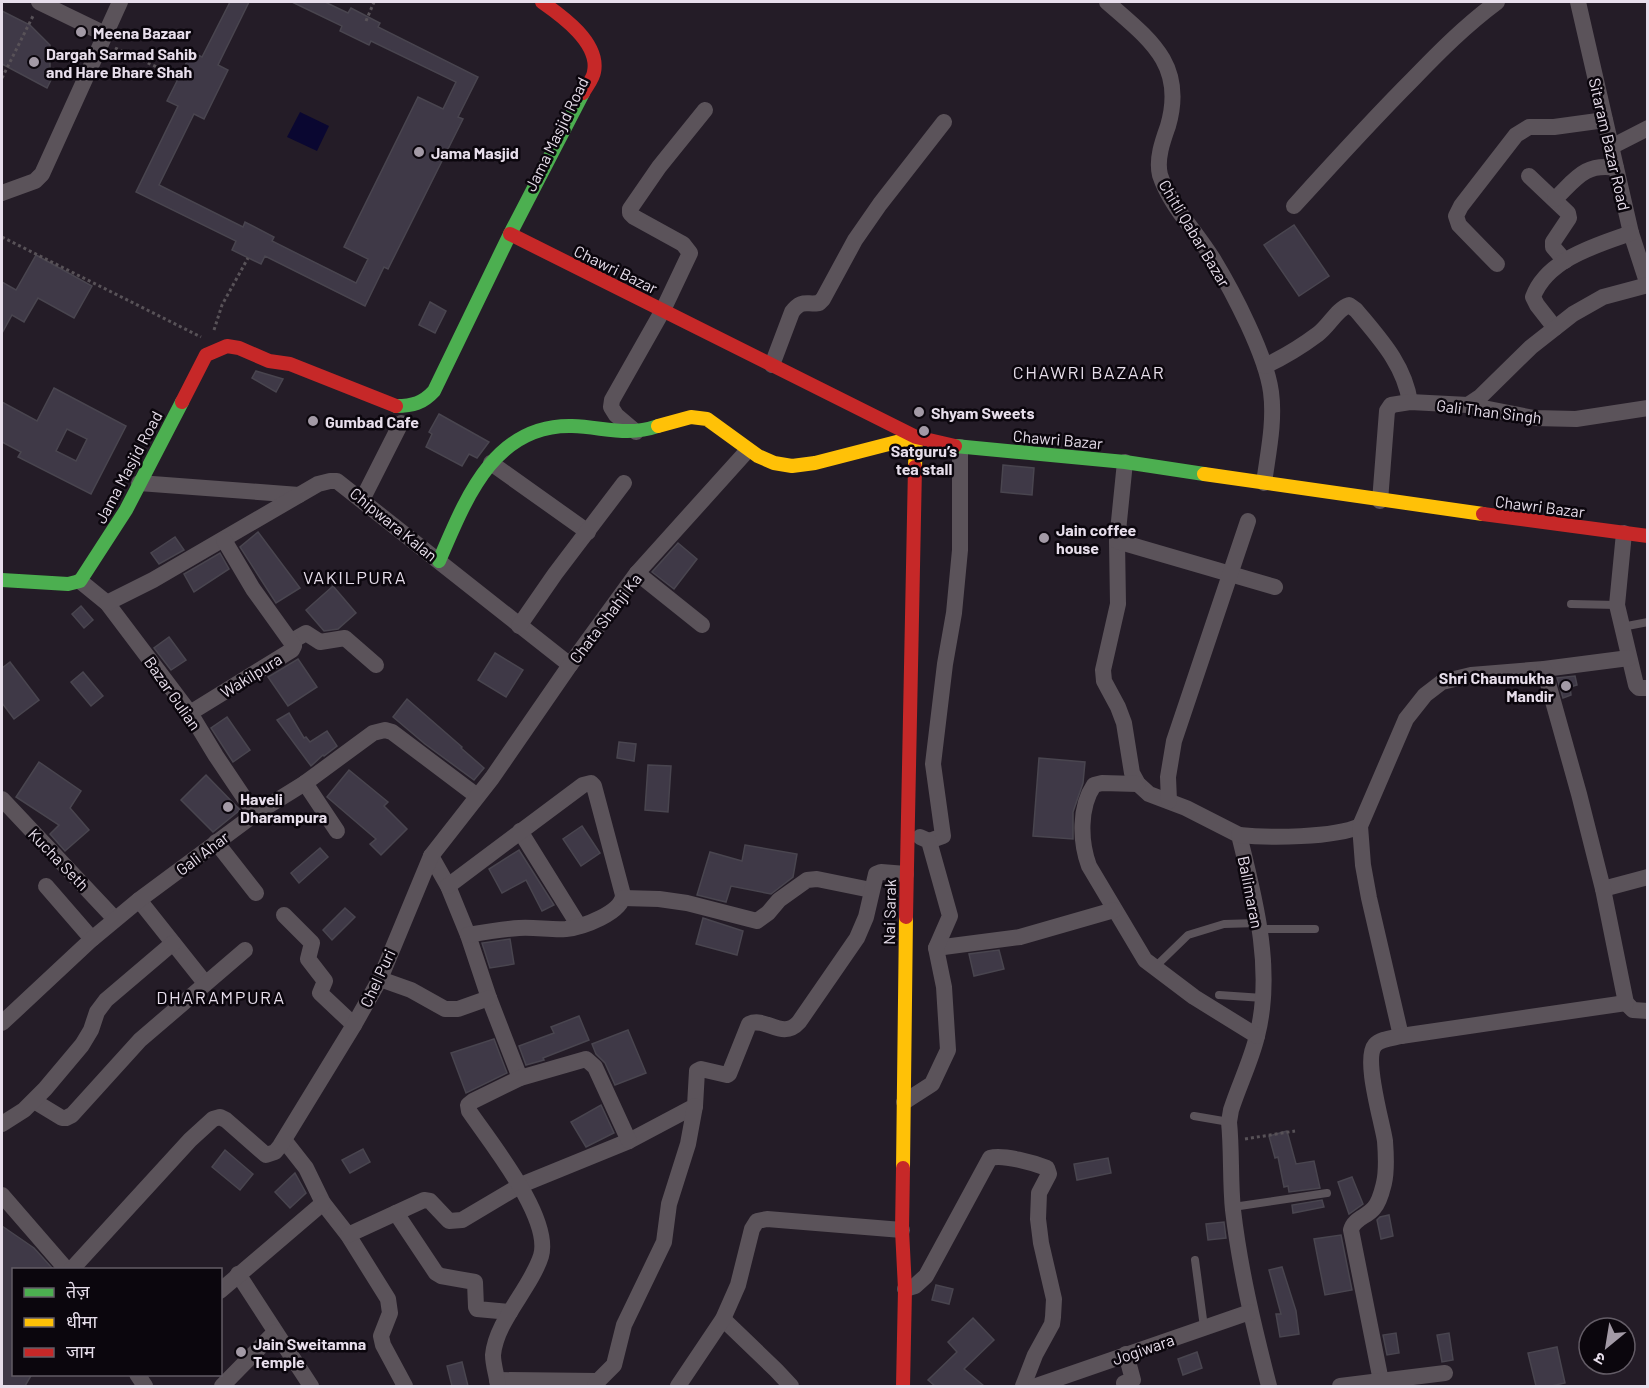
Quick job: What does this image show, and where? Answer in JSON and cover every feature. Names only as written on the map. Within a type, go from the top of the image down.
[{"type":"street","points":[[40,2],[106,39]]},
{"type":"street","points":[[2,194],[35,181],[42,174],[106,39],[120,2]]},
{"type":"street","name":"Jama Masjid Road","points":[[269,361],[290,364],[394,406],[424,403],[434,392],[515,237],[604,75],[606,65],[600,48],[542,2]]},
{"type":"street","name":"Chitli Qabar Bazar","points":[[1107,2],[1144,34],[1165,61],[1173,82],[1172,112],[1160,151],[1159,172],[1167,191],[1214,260],[1265,366],[1271,393],[1272,423],[1264,483]]},
{"type":"street","points":[[1294,207],[1357,137],[1448,43],[1497,2]]},
{"type":"street","name":"Sitaram Bazar Road","points":[[1578,2],[1631,233],[1647,285]]},
{"type":"street","points":[[636,432],[616,414],[611,407],[612,400],[663,310],[690,253],[683,244],[634,217],[630,209],[659,167],[705,110]]},
{"type":"street","points":[[1497,264],[1459,225],[1456,216],[1461,206],[1516,135],[1529,127],[1554,128],[1605,120]]},
{"type":"street","points":[[772,364],[792,312],[797,305],[819,303],[823,299],[861,231],[944,122]]},
{"type":"street","points":[[1611,147],[1647,129]]},
{"type":"street","points":[[1555,199],[1582,174],[1592,168],[1602,166],[1616,168]]},
{"type":"street","points":[[1529,176],[1566,209],[1569,218],[1553,242],[1553,247],[1565,261]]},
{"type":"street","points":[[1555,328],[1533,297],[1536,289],[1565,261],[1582,250],[1631,233]]},
{"type":"street","name":"Jama Masjid Road","points":[[408,420],[452,382],[515,237]]},
{"type":"street","name":"Chawri Bazar","points":[[515,237],[916,437],[960,447],[1125,462],[1380,501],[1647,536]]},
{"type":"street","points":[[1468,405],[1480,397],[1531,346],[1573,314],[1603,297],[1647,285]]},
{"type":"street","points":[[1265,366],[1282,358],[1320,333],[1343,307],[1350,305],[1356,310],[1398,363],[1407,384],[1410,402],[1391,405],[1387,411],[1380,501]]},
{"type":"street","name":"Jama Masjid Road","points":[[80,581],[88,572],[126,510],[206,355],[227,346],[239,348],[269,361],[287,374],[312,387]]},
{"type":"street","name":"Gali Than Singh","points":[[1410,402],[1468,405],[1534,418],[1576,419],[1647,408]]},
{"type":"street","points":[[439,561],[465,502],[482,472],[505,448],[534,432],[567,426],[636,432],[691,416],[706,418],[747,451],[773,463],[793,466],[811,464],[916,437]]},
{"type":"street","points":[[362,500],[408,420]]},
{"type":"street","name":"Nai Sarak","points":[[903,1386],[905,1289],[902,1230],[906,874],[916,437]]},
{"type":"street","points":[[907,833],[929,841],[943,836],[933,764],[945,664],[954,613],[960,550],[960,447]]},
{"type":"street","name":"Chata Shahji Ka","points":[[477,796],[637,573],[747,451]]},
{"type":"street","points":[[1125,462],[1117,541],[1118,604],[1104,670],[1104,681],[1124,723],[1132,773],[1138,784]]},
{"type":"street","points":[[491,463],[588,532]]},
{"type":"street","name":"Chipwara Kalan","points":[[107,603],[224,540],[318,484],[330,481],[344,484],[519,626],[570,664]]},
{"type":"street","points":[[139,483],[299,495]]},
{"type":"street","points":[[519,626],[624,483]]},
{"type":"street","points":[[1169,801],[1168,777],[1174,741],[1248,521]]},
{"type":"street","points":[[1624,533],[1617,605],[1636,685],[1639,688],[1647,688]]},
{"type":"street","name":"Wakilpura","points":[[189,714],[292,650],[294,646],[253,589],[224,540]]},
{"type":"street","points":[[1117,541],[1275,587]]},
{"type":"street","points":[[637,573],[702,625]]},
{"type":"street","points":[[2,580],[68,584],[80,581]]},
{"type":"street","name":"Bazar Gulian","points":[[80,581],[107,603],[189,714],[255,814]]},
{"type":"street","points":[[292,641],[306,633],[320,642],[345,638],[376,665]]},
{"type":"street","points":[[1401,1036],[1369,898],[1363,865],[1360,826],[1406,720],[1425,695],[1442,681],[1471,675],[1544,669],[1629,658]]},
{"type":"street","points":[[1544,669],[1603,888],[1626,1002],[1633,1010],[1647,1011]]},
{"type":"street","name":"Gali Ahar","points":[[2,1023],[92,939],[139,900],[255,814],[305,783],[373,733],[386,730],[400,736],[477,796]]},
{"type":"street","points":[[305,783],[337,831]]},
{"type":"street","points":[[447,886],[583,785],[591,783],[596,790],[623,898],[613,912],[579,926],[559,929],[539,927],[499,929],[468,935]]},
{"type":"street","points":[[1138,784],[1102,783],[1094,785],[1088,793],[1085,805],[1083,850],[1089,866],[1146,960],[1194,997],[1257,1036]]},
{"type":"street","name":"Ballimaran","points":[[1138,784],[1149,794],[1169,801],[1239,835],[1256,901],[1264,998],[1257,1036],[1233,1103],[1229,1122],[1233,1207],[1250,1312],[1269,1386]]},
{"type":"street","name":"Chel Puri","points":[[70,1268],[190,1140],[213,1119],[223,1118],[257,1149],[269,1155],[275,1152],[380,979],[431,856],[477,796]]},
{"type":"street","name":"Kucha Seth","points":[[2,800],[115,919]]},
{"type":"street","points":[[1239,835],[1266,838],[1339,832],[1360,826]]},
{"type":"street","points":[[520,831],[579,926]]},
{"type":"street","points":[[904,1102],[932,1084],[948,1050],[944,987],[936,948],[950,916],[929,841]]},
{"type":"street","points":[[216,842],[256,893]]},
{"type":"street","points":[[431,856],[468,935],[520,1078]]},
{"type":"street","points":[[629,1141],[595,1067],[589,1061],[580,1059],[520,1078],[473,1101],[468,1108],[520,1185],[535,1216],[542,1245],[541,1256],[510,1312],[493,1355],[498,1383],[597,1384],[614,1365],[631,1306],[664,1242],[672,1191],[688,1144],[697,1071],[729,1074],[749,1024],[756,1022],[786,1030],[795,1027],[857,938],[866,917],[873,878],[879,872],[906,874]]},
{"type":"street","points":[[1603,888],[1647,877]]},
{"type":"street","points":[[623,898],[659,899],[687,903],[757,921],[768,913],[778,900],[807,880],[817,879],[871,890]]},
{"type":"street","points":[[46,886],[92,939]]},
{"type":"street","points":[[139,900],[205,983]]},
{"type":"street","points":[[936,948],[1020,937],[1114,910]]},
{"type":"street","points":[[285,915],[312,943],[308,959],[325,981],[320,993],[354,1025]]},
{"type":"street","points":[[2,1124],[34,1101],[82,1045],[101,1006],[173,944]]},
{"type":"street","points":[[34,1101],[62,1118],[66,1119],[72,1115],[131,1049],[245,950]]},
{"type":"street","points":[[380,979],[411,990],[445,1009],[458,1009],[489,998]]},
{"type":"street","points":[[1381,1381],[1351,1227],[1374,1208],[1385,1180],[1384,1140],[1372,1077],[1371,1051],[1377,1043],[1401,1036],[1613,1006],[1626,1002]]},
{"type":"street","points":[[348,1235],[420,1201],[428,1200],[444,1218],[455,1222],[520,1185],[629,1141],[694,1106]]},
{"type":"street","points":[[284,1140],[306,1168],[323,1203],[348,1235],[388,1299],[390,1313],[381,1336],[383,1345],[405,1386]]},
{"type":"street","points":[[905,1289],[915,1286],[926,1276],[990,1158],[995,1156],[1047,1168],[1048,1174],[1039,1193],[1038,1219],[1054,1307],[1052,1324],[1035,1355],[1023,1386]]},
{"type":"street","points":[[2,1195],[68,1268]]},
{"type":"street","points":[[222,1289],[323,1203]]},
{"type":"street","points":[[396,1213],[436,1273],[475,1282],[477,1309],[510,1312]]},
{"type":"street","points":[[678,1386],[723,1319],[738,1285],[752,1228],[757,1221],[767,1219],[902,1230]]},
{"type":"street","points":[[238,1274],[311,1386]]},
{"type":"street","name":"Jogiwara","points":[[1036,1386],[1250,1312]]},
{"type":"street","points":[[723,1319],[791,1386]]},
{"type":"street","points":[[222,1386],[275,1332]]},
{"type":"street","points":[[1125,1386],[1124,1383],[1133,1380],[1126,1354]]},
{"type":"street","points":[[1340,1386],[1444,1373]]},
{"type":"lane","points":[[1571,604],[1617,605]]},
{"type":"lane","points":[[1621,627],[1647,622]]},
{"type":"lane","points":[[1154,968],[1188,935],[1224,924],[1316,929]]},
{"type":"lane","points":[[1219,995],[1264,998]]},
{"type":"lane","points":[[1194,1116],[1229,1122]]},
{"type":"lane","points":[[1233,1207],[1328,1193]]},
{"type":"lane","points":[[1195,1260],[1204,1328]]},
{"type":"path","points":[[2,78],[40,2]]},
{"type":"path","points":[[366,21],[374,2]]},
{"type":"path","points":[[106,39],[179,77]]},
{"type":"path","points":[[2,237],[210,342]]},
{"type":"path","points":[[222,305],[248,258]]},
{"type":"path","points":[[1231,1141],[1295,1131]]},
{"type":"shaded area","points":[[300,112],[329,126],[317,151],[287,137]]},
{"type":"building","name":"Jama Masjid","points":[[230,2],[249,2],[218,65],[228,70],[204,119],[194,114],[159,185],[243,227],[245,222],[274,237],[272,241],[356,283],[368,259],[344,247],[418,97],[443,109],[456,82],[371,41],[369,45],[340,31],[342,26],[292,2],[325,2],[348,13],[351,8],[380,23],[378,27],[478,77],[458,117],[463,119],[388,269],[384,267],[365,306],[265,256],[261,264],[232,250],[236,241],[136,192],[178,106],[167,101],[192,52],[202,57]]},
{"type":"building","points":[[2,11],[30,25],[50,45],[50,70],[55,72],[47,88],[2,64]]},
{"type":"building","points":[[1294,225],[1329,276],[1299,296],[1264,245]]},
{"type":"building","points":[[36,255],[92,286],[74,318],[38,298],[24,322],[12,315],[2,333],[2,282],[16,290]]},
{"type":"building","points":[[430,302],[446,311],[435,333],[419,325]]},
{"type":"building","points":[[256,371],[283,379],[276,392],[252,378]]},
{"type":"building","points":[[54,388],[126,426],[91,494],[18,457],[21,452],[2,442],[2,402],[37,421]],"holes":[[[67,429],[87,439],[76,461],[56,451]]]},
{"type":"building","points":[[439,414],[489,442],[477,458],[469,454],[462,466],[426,447],[432,434],[429,432]]},
{"type":"building","points":[[1003,465],[1034,468],[1032,495],[1001,492]]},
{"type":"building","points":[[258,532],[300,588],[276,603],[240,547]]},
{"type":"building","points":[[175,537],[184,550],[159,564],[151,553]]},
{"type":"building","points":[[678,543],[697,559],[674,589],[652,572]]},
{"type":"building","points":[[220,553],[229,569],[194,592],[184,574]]},
{"type":"building","points":[[333,586],[356,613],[338,629],[324,631],[306,610]]},
{"type":"building","points":[[81,606],[93,620],[84,628],[72,614]]},
{"type":"building","points":[[169,637],[186,660],[171,670],[154,648]]},
{"type":"building","points":[[495,653],[523,670],[506,697],[478,680]]},
{"type":"building","points":[[298,659],[317,687],[288,706],[268,677]]},
{"type":"building","points":[[10,662],[39,700],[14,719],[2,703],[2,668]]},
{"type":"building","points":[[83,672],[103,696],[91,706],[71,682]]},
{"type":"building","name":"Shri Chaumukha Mandir","points":[[1575,676],[1577,685],[1570,687],[1571,695],[1563,698],[1557,678]]},
{"type":"building","points":[[407,699],[484,768],[474,780],[393,717]]},
{"type":"building","points":[[289,713],[304,738],[306,737],[310,742],[327,731],[337,746],[311,766],[277,720]]},
{"type":"building","points":[[227,717],[250,750],[233,762],[211,728]]},
{"type":"building","points":[[619,742],[636,744],[634,761],[617,758]]},
{"type":"building","points":[[1039,758],[1085,762],[1083,783],[1073,812],[1073,839],[1033,836]]},
{"type":"building","points":[[39,762],[81,791],[70,808],[89,830],[65,851],[50,834],[59,825],[16,797]]},
{"type":"building","points":[[648,765],[671,766],[668,812],[645,810]]},
{"type":"building","points":[[349,770],[388,802],[384,806],[407,829],[381,855],[370,844],[376,839],[327,797]]},
{"type":"building","name":"Haveli Dharampura","points":[[206,775],[240,810],[213,832],[181,800]]},
{"type":"building","points":[[582,826],[600,853],[581,866],[563,839]]},
{"type":"building","points":[[745,845],[797,854],[793,877],[771,894],[731,886],[726,902],[697,895],[710,852],[742,861]]},
{"type":"building","points":[[320,848],[328,857],[299,883],[291,873]]},
{"type":"building","points":[[519,850],[554,905],[542,911],[526,880],[502,893],[489,869]]},
{"type":"building","points":[[345,908],[355,917],[332,940],[323,930]]},
{"type":"building","points":[[703,918],[743,931],[737,955],[696,944]]},
{"type":"building","points":[[510,939],[514,964],[490,968],[482,943]]},
{"type":"building","points":[[999,950],[1004,969],[974,976],[969,954]]},
{"type":"building","points":[[579,1016],[589,1040],[543,1058],[544,1060],[526,1065],[519,1046],[554,1033],[551,1027]]},
{"type":"building","points":[[628,1030],[646,1073],[615,1085],[605,1063],[596,1054],[592,1044]]},
{"type":"building","points":[[494,1039],[507,1073],[466,1093],[451,1053]]},
{"type":"building","points":[[601,1105],[614,1133],[586,1147],[571,1122]]},
{"type":"building","points":[[1287,1131],[1296,1164],[1314,1161],[1320,1188],[1289,1192],[1288,1186],[1284,1187],[1278,1157],[1275,1158],[1269,1136]]},
{"type":"building","points":[[363,1149],[370,1162],[350,1173],[342,1160]]},
{"type":"building","points":[[225,1150],[253,1174],[240,1190],[212,1167]]},
{"type":"building","points":[[1108,1158],[1111,1173],[1077,1180],[1074,1164]]},
{"type":"building","points":[[295,1173],[306,1193],[290,1208],[275,1192]]},
{"type":"building","points":[[1352,1177],[1363,1204],[1349,1214],[1338,1182]]},
{"type":"building","points":[[1322,1200],[1324,1207],[1293,1213],[1292,1205]]},
{"type":"building","points":[[1389,1215],[1393,1236],[1381,1239],[1377,1220]]},
{"type":"building","points":[[1224,1222],[1226,1238],[1208,1240],[1206,1224]]},
{"type":"building","points":[[2,1226],[34,1248],[52,1268],[12,1268],[12,1376],[31,1376],[25,1386],[2,1386]]},
{"type":"building","points":[[1341,1235],[1352,1290],[1325,1295],[1314,1239]]},
{"type":"building","points":[[1282,1267],[1296,1311],[1299,1334],[1280,1337],[1276,1314],[1281,1314],[1269,1270]]},
{"type":"building","points":[[936,1285],[953,1289],[949,1304],[932,1300]]},
{"type":"building","points":[[973,1318],[994,1340],[964,1369],[984,1386],[935,1386],[928,1380],[957,1352],[948,1342]]},
{"type":"building","points":[[1396,1333],[1399,1353],[1387,1355],[1383,1335]]},
{"type":"building","points":[[1449,1333],[1453,1360],[1442,1362],[1437,1335]]},
{"type":"building","points":[[1557,1347],[1565,1383],[1536,1386],[1528,1353]]},
{"type":"building","points":[[1197,1352],[1202,1368],[1183,1375],[1178,1359]]},
{"type":"building","points":[[462,1362],[468,1386],[452,1386],[447,1366]]},
{"type":"traffic: fast","points":[[396,406],[417,403],[434,391],[510,234],[583,93]]},
{"type":"traffic: fast","points":[[2,580],[68,584],[80,581],[126,510],[182,402]]},
{"type":"traffic: fast","points":[[439,561],[460,514],[486,470],[502,452],[522,438],[545,429],[572,426],[625,431],[658,426]]},
{"type":"traffic: fast","points":[[955,446],[1125,462],[1204,474]]},
{"type":"traffic: slow","points":[[658,426],[691,417],[707,419],[758,456],[774,463],[792,466],[815,463],[916,437],[915,467]]},
{"type":"traffic: slow","points":[[1204,474],[1483,514]]},
{"type":"traffic: slow","points":[[903,1168],[906,917]]},
{"type":"traffic: jam","points":[[542,2],[578,31],[591,51],[594,72],[583,93]]},
{"type":"traffic: jam","points":[[510,234],[916,437],[955,446]]},
{"type":"traffic: jam","points":[[182,402],[206,355],[227,346],[239,348],[269,361],[290,364],[396,406]]},
{"type":"traffic: jam","points":[[906,917],[915,467]]},
{"type":"traffic: jam","points":[[1483,514],[1648,536]]},
{"type":"traffic: jam","points":[[903,1168],[902,1230],[905,1289],[903,1386]]},
{"type":"place","name":"Meena Bazaar","points":[[81,32]]},
{"type":"place","name":"Dargah Sarmad Sahib and Hare Bhare Shah","points":[[34,62]]},
{"type":"place","name":"Jama Masjid","points":[[419,152]]},
{"type":"place","name":"Shyam Sweets","points":[[919,412]]},
{"type":"place","name":"Gumbad Cafe","points":[[313,421]]},
{"type":"place","name":"Satguru’s tea stall","points":[[924,431]]},
{"type":"place","name":"Jain coffee house","points":[[1044,538]]},
{"type":"place","name":"Shri Chaumukha Mandir","points":[[1566,686]]},
{"type":"place","name":"Haveli Dharampura","points":[[228,807]]},
{"type":"place","name":"Jain Sweitamna Temple","points":[[241,1352]]},
{"type":"district","name":"CHAWRI BAZAAR","points":[[1089,372]]},
{"type":"district","name":"VAKILPURA","points":[[355,577]]},
{"type":"district","name":"DHARAMPURA","points":[[221,997]]}]
